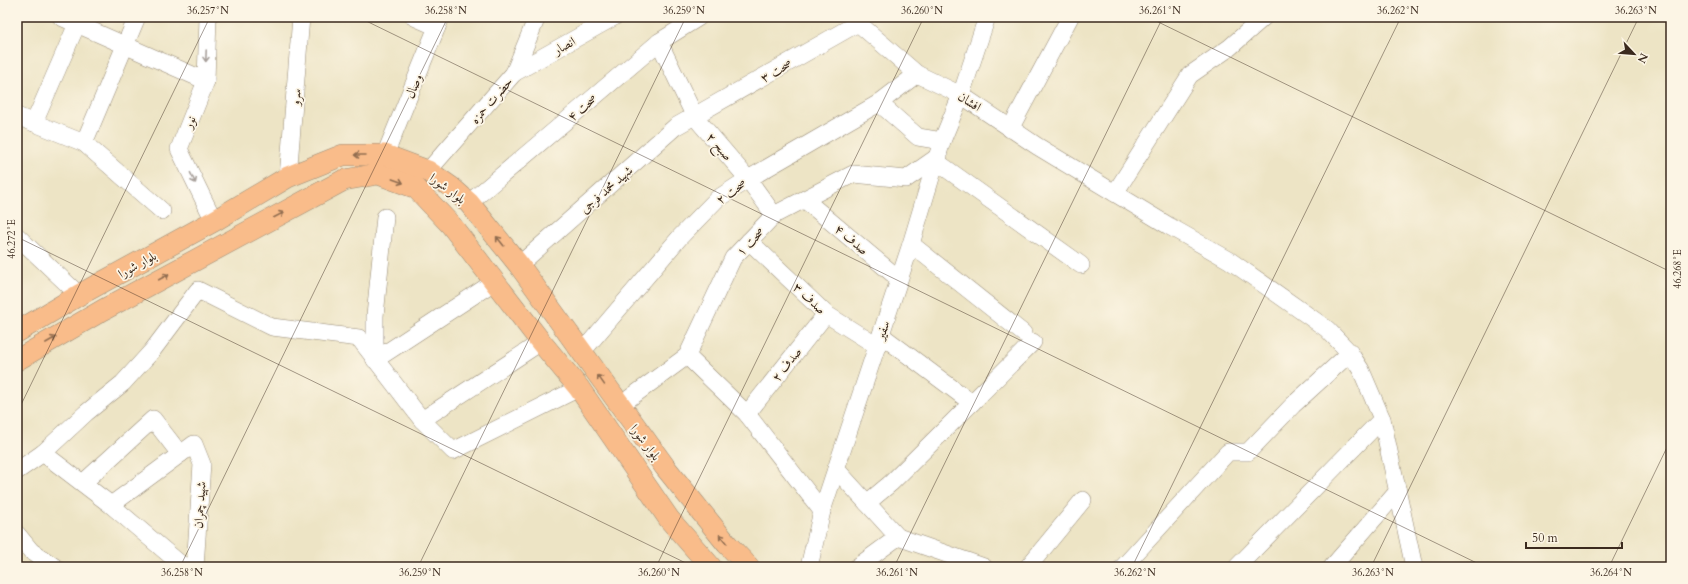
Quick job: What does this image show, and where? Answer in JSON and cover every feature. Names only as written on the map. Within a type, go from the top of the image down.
[{"type":"main road","name":"بلوار شورا","points":[[17,332],[79,295],[214,221],[288,177],[342,155],[385,155],[428,172],[451,187],[469,203],[519,265],[619,406],[670,473],[727,544],[749,567]]},
{"type":"main road","name":"بلوار شورا","points":[[17,360],[103,310],[344,180],[378,174],[416,188],[452,225],[494,282],[578,388],[669,519],[711,567]]},
{"type":"main road","points":[[594,411],[619,406]]},
{"type":"street","points":[[61,17],[206,81]]},
{"type":"street","points":[[84,143],[137,17]]},
{"type":"street","name":"نور","points":[[208,17],[206,81],[179,149],[214,221]]},
{"type":"street","name":"سرو","points":[[288,177],[301,17]]},
{"type":"street","points":[[414,17],[439,22]]},
{"type":"street","name":"حضرت حمزه","points":[[428,172],[514,73],[537,17]]},
{"type":"street","name":"انصار","points":[[514,73],[614,17]]},
{"type":"street","name":"صحت ۴","points":[[469,203],[659,42],[674,24],[699,17]]},
{"type":"street","name":"سفیر","points":[[809,567],[822,511],[911,244],[939,153],[961,95],[987,17]]},
{"type":"street","points":[[1010,129],[1070,17]]},
{"type":"street","points":[[1115,193],[1190,74],[1229,48],[1264,17]]},
{"type":"street","name":"افشان","points":[[856,20],[917,74],[961,95],[1010,129],[1229,260],[1326,329],[1350,354],[1361,370],[1382,419],[1414,567]]},
{"type":"street","name":"صحت ۳","points":[[695,117],[856,20]]},
{"type":"street","name":"وصال","points":[[385,155],[439,22]]},
{"type":"street","points":[[34,123],[76,24]]},
{"type":"street","name":"صبح ۲","points":[[659,42],[695,117],[748,179],[774,215]]},
{"type":"street","name":"صحت ۲","points":[[582,352],[680,237],[717,199],[748,179],[879,103],[917,74]]},
{"type":"street","points":[[879,103],[918,137],[1081,265]]},
{"type":"street","points":[[17,116],[84,143],[162,211]]},
{"type":"street","name":"شهید محمد فرجی","points":[[519,265],[675,127],[695,117]]},
{"type":"street","name":"صحت ۱","points":[[619,406],[687,356],[734,258],[774,215],[853,174],[906,178],[939,153]]},
{"type":"street","name":"صدف ۴","points":[[805,200],[899,279]]},
{"type":"street","points":[[375,360],[375,316],[384,217]]},
{"type":"street","points":[[17,236],[79,295]]},
{"type":"street","name":"صدف ۳","points":[[750,241],[826,314],[879,341],[972,403]]},
{"type":"street","points":[[867,502],[891,483],[972,403],[1028,338],[911,244]]},
{"type":"street","points":[[375,360],[494,282]]},
{"type":"street","points":[[17,471],[43,453],[86,413],[123,383],[152,351],[198,290],[272,327],[359,338],[422,420],[453,450],[578,388]]},
{"type":"street","name":"صدف ۲","points":[[747,414],[826,314]]},
{"type":"street","points":[[422,420],[541,342]]},
{"type":"street","points":[[1123,567],[1228,452],[1248,452],[1293,405],[1350,354]]},
{"type":"street","points":[[687,356],[747,414],[822,511]]},
{"type":"street","points":[[83,483],[153,419],[180,454],[111,505]]},
{"type":"street","points":[[1237,567],[1382,419]]},
{"type":"street","name":"شهید چمران","points":[[180,454],[194,444],[202,464],[195,567]]},
{"type":"street","points":[[43,453],[111,505],[184,567]]},
{"type":"street","points":[[836,469],[898,536],[984,567]]},
{"type":"street","points":[[1332,567],[1398,491]]},
{"type":"street","points":[[1028,567],[1083,500]]},
{"type":"street","points":[[17,534],[31,550],[55,567]]},
{"type":"street","points":[[857,567],[898,536]]}]
